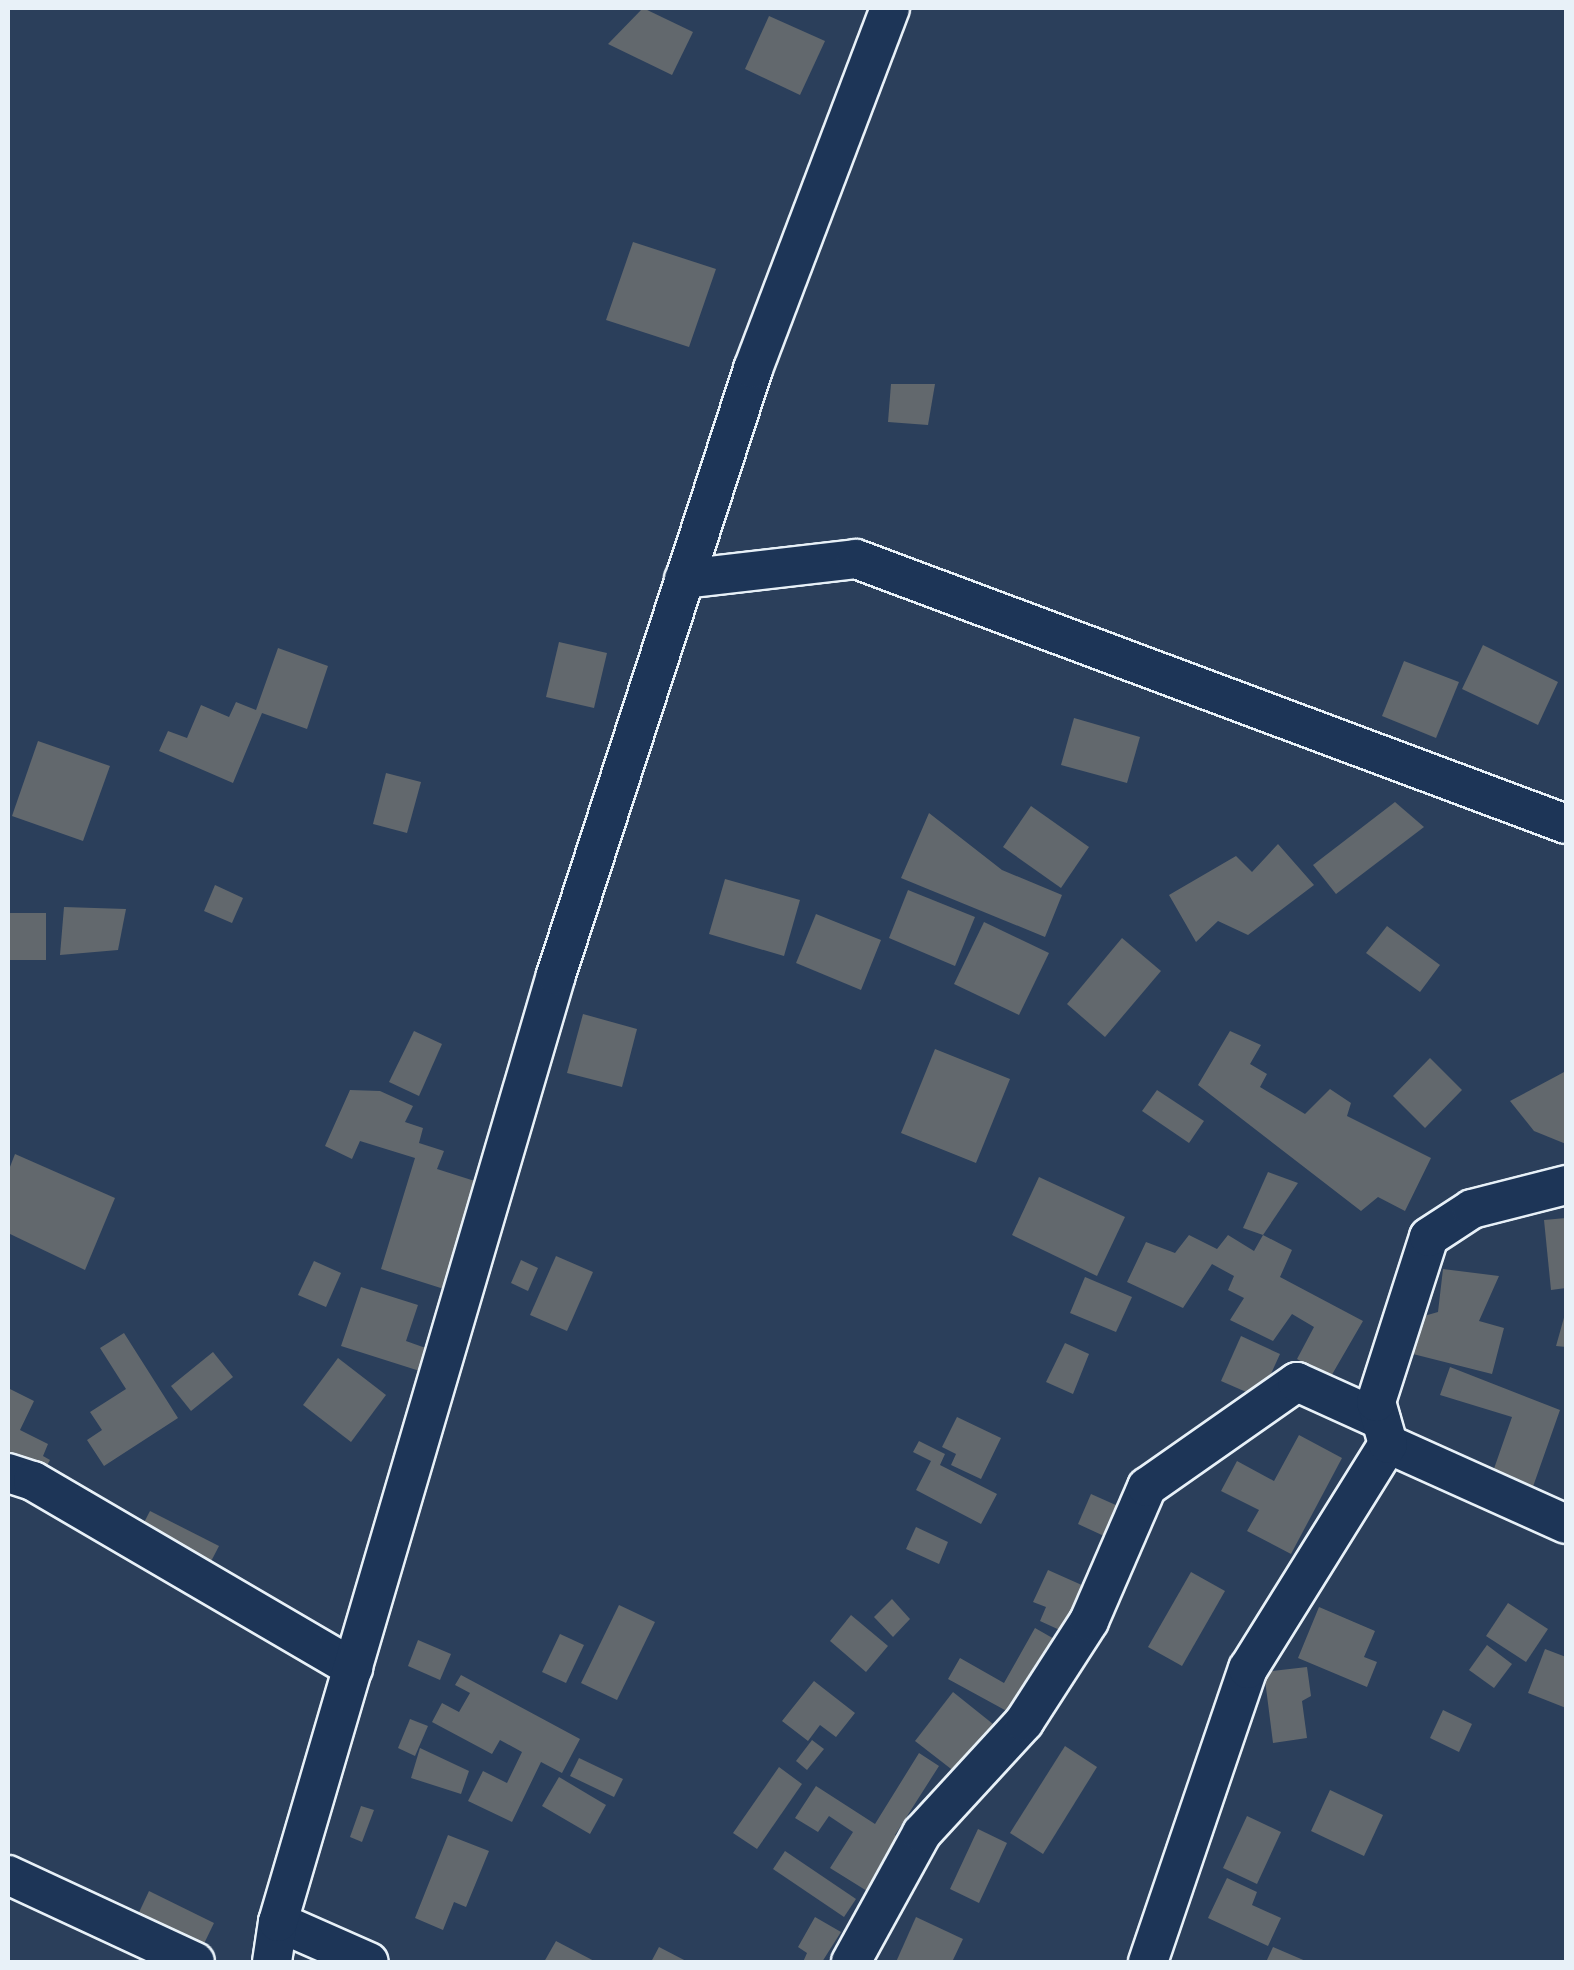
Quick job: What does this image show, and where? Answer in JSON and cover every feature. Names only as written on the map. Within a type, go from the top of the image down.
[{"type":"street","points":[[272,1962],[278,1922],[556,975],[752,369],[890,8]]},
{"type":"street","points":[[684,580],[856,558],[1566,824]]},
{"type":"street","points":[[1148,1962],[1248,1669],[1385,1432],[1376,1402],[1386,1356],[1430,1237],[1472,1208],[1566,1184]]},
{"type":"street","points":[[851,1962],[922,1834],[1024,1722],[1088,1621],[1147,1487],[1297,1382],[1385,1432],[1566,1524]]},
{"type":"street","points":[[8,1473],[34,1481],[352,1668]]},
{"type":"street","points":[[8,1876],[196,1962]]},
{"type":"street","points":[[278,1922],[369,1962]]},
{"type":"building","points":[[643,8],[693,32],[672,75],[608,44]]},
{"type":"building","points":[[769,16],[825,41],[800,95],[745,69]]},
{"type":"building","points":[[633,242],[716,269],[689,347],[606,320]]},
{"type":"building","points":[[891,384],[935,384],[928,425],[888,422]]},
{"type":"building","points":[[559,642],[607,653],[594,708],[546,697]]},
{"type":"building","points":[[1483,645],[1558,682],[1538,725],[1462,689]]},
{"type":"building","points":[[278,648],[328,666],[307,729],[262,713],[233,783],[159,751],[168,731],[187,738],[201,705],[229,717],[236,702],[256,710]]},
{"type":"building","points":[[1404,661],[1459,682],[1436,738],[1382,716]]},
{"type":"building","points":[[1074,718],[1140,737],[1127,783],[1061,765]]},
{"type":"building","points":[[38,741],[110,766],[83,841],[12,816]]},
{"type":"building","points":[[386,773],[421,782],[407,833],[373,824]]},
{"type":"building","points":[[1395,802],[1424,827],[1336,894],[1313,865]]},
{"type":"building","points":[[1031,806],[1089,847],[1061,888],[1003,847]]},
{"type":"building","points":[[929,813],[1002,870],[1062,895],[1045,937],[901,878]]},
{"type":"building","points":[[1278,844],[1314,885],[1248,935],[1218,921],[1196,942],[1169,895],[1236,856],[1252,872]]},
{"type":"building","points":[[725,879],[800,900],[784,956],[709,934]]},
{"type":"building","points":[[215,885],[243,898],[232,923],[204,911]]},
{"type":"building","points":[[908,890],[975,917],[955,966],[889,938]]},
{"type":"building","points":[[64,907],[126,909],[118,950],[60,955]]},
{"type":"building","points":[[8,913],[46,913],[46,960],[8,960]]},
{"type":"building","points":[[816,914],[881,940],[861,990],[796,963]]},
{"type":"building","points":[[984,922],[1049,953],[1019,1015],[954,984]]},
{"type":"building","points":[[1387,926],[1440,965],[1420,992],[1366,953]]},
{"type":"building","points":[[1122,938],[1161,971],[1105,1037],[1067,1004]]},
{"type":"building","points":[[583,1014],[637,1029],[622,1087],[567,1073]]},
{"type":"building","points":[[414,1031],[442,1044],[419,1096],[389,1082]]},
{"type":"building","points":[[1230,1031],[1261,1045],[1250,1064],[1267,1074],[1260,1087],[1305,1114],[1330,1089],[1351,1103],[1347,1116],[1431,1158],[1405,1211],[1378,1197],[1361,1211],[1198,1085]]},
{"type":"building","points":[[935,1049],[1010,1079],[976,1163],[901,1133]]},
{"type":"building","points":[[1430,1058],[1462,1090],[1425,1128],[1393,1096]]},
{"type":"building","points":[[1566,1071],[1566,1144],[1534,1131],[1510,1101]]},
{"type":"building","points":[[350,1090],[380,1091],[413,1106],[405,1122],[423,1128],[419,1143],[444,1151],[437,1169],[481,1183],[447,1290],[381,1269],[415,1158],[360,1141],[352,1159],[325,1146]]},
{"type":"building","points":[[1157,1090],[1204,1121],[1189,1143],[1142,1111]]},
{"type":"building","points":[[15,1154],[115,1198],[85,1270],[8,1233],[8,1172]]},
{"type":"building","points":[[1268,1172],[1298,1183],[1263,1235],[1243,1228]]},
{"type":"building","points":[[1039,1177],[1125,1217],[1097,1276],[1012,1235]]},
{"type":"building","points":[[1566,1218],[1566,1288],[1551,1290],[1544,1220]]},
{"type":"building","points":[[1189,1235],[1217,1249],[1228,1235],[1254,1251],[1263,1235],[1292,1250],[1280,1277],[1363,1321],[1330,1378],[1297,1359],[1314,1327],[1292,1314],[1273,1341],[1230,1320],[1244,1298],[1228,1290],[1234,1276],[1212,1264],[1183,1308],[1127,1282],[1146,1242],[1175,1253]]},
{"type":"building","points":[[556,1256],[593,1272],[567,1331],[530,1315]]},
{"type":"building","points":[[521,1260],[538,1268],[528,1291],[511,1283]]},
{"type":"building","points":[[314,1261],[341,1273],[326,1307],[298,1295]]},
{"type":"building","points":[[1443,1269],[1499,1276],[1479,1321],[1504,1328],[1492,1374],[1409,1353],[1417,1318],[1438,1312]]},
{"type":"building","points":[[1085,1277],[1132,1297],[1116,1332],[1070,1313]]},
{"type":"building","points":[[361,1287],[418,1305],[406,1341],[434,1351],[426,1373],[341,1346]]},
{"type":"building","points":[[1565,1314],[1566,1347],[1556,1346]]},
{"type":"building","points":[[124,1333],[178,1418],[104,1466],[87,1440],[102,1430],[90,1412],[126,1389],[100,1348]]},
{"type":"building","points":[[1241,1336],[1280,1354],[1260,1398],[1221,1381]]},
{"type":"building","points":[[1065,1343],[1089,1354],[1073,1394],[1046,1382]]},
{"type":"building","points":[[213,1352],[233,1377],[191,1411],[171,1386]]},
{"type":"building","points":[[338,1358],[386,1395],[351,1442],[303,1405]]},
{"type":"building","points":[[1450,1367],[1560,1410],[1529,1498],[1489,1483],[1512,1417],[1440,1395]]},
{"type":"building","points":[[8,1388],[34,1401],[20,1430],[48,1444],[43,1456],[50,1460],[39,1480],[8,1464]]},
{"type":"building","points":[[957,1417],[1001,1438],[981,1479],[951,1465],[956,1454],[942,1447]]},
{"type":"building","points":[[1299,1435],[1342,1458],[1291,1554],[1247,1531],[1259,1510],[1221,1491],[1237,1461],[1274,1481]]},
{"type":"building","points":[[919,1441],[945,1454],[940,1465],[997,1494],[981,1524],[916,1490],[931,1461],[913,1452]]},
{"type":"building","points":[[1091,1494],[1118,1506],[1104,1536],[1078,1524]]},
{"type":"building","points":[[150,1511],[219,1546],[205,1573],[136,1538]]},
{"type":"building","points":[[916,1527],[948,1542],[939,1564],[906,1549]]},
{"type":"building","points":[[1048,1570],[1084,1586],[1064,1632],[1040,1621],[1046,1607],[1033,1602]]},
{"type":"building","points":[[1191,1572],[1225,1591],[1182,1666],[1148,1647]]},
{"type":"building","points":[[892,1599],[910,1619],[893,1637],[874,1617]]},
{"type":"building","points":[[1508,1603],[1548,1629],[1526,1662],[1486,1636]]},
{"type":"building","points":[[619,1605],[655,1622],[617,1700],[581,1683]]},
{"type":"building","points":[[1319,1607],[1375,1631],[1364,1657],[1377,1662],[1367,1687],[1298,1658]]},
{"type":"building","points":[[851,1615],[888,1646],[866,1672],[830,1641]]},
{"type":"building","points":[[1035,1628],[1056,1640],[1014,1715],[948,1679],[960,1658],[1004,1683]]},
{"type":"building","points":[[560,1634],[584,1645],[566,1683],[542,1672]]},
{"type":"building","points":[[418,1640],[451,1654],[440,1680],[408,1666]]},
{"type":"building","points":[[1487,1645],[1512,1664],[1494,1688],[1469,1670]]},
{"type":"building","points":[[1545,1649],[1566,1657],[1566,1708],[1528,1693]]},
{"type":"building","points":[[1307,1667],[1311,1696],[1302,1701],[1307,1738],[1273,1743],[1264,1672]]},
{"type":"building","points":[[461,1675],[580,1739],[562,1773],[541,1762],[512,1822],[468,1801],[483,1771],[507,1783],[522,1752],[500,1740],[492,1754],[432,1722],[442,1703],[459,1712],[470,1693],[455,1685]]},
{"type":"building","points":[[814,1681],[855,1713],[836,1737],[820,1725],[808,1741],[782,1721]]},
{"type":"building","points":[[953,1692],[993,1724],[955,1772],[915,1741]]},
{"type":"building","points":[[1443,1710],[1472,1724],[1459,1752],[1430,1738]]},
{"type":"building","points":[[410,1719],[428,1726],[415,1756],[398,1748]]},
{"type":"building","points":[[812,1740],[824,1749],[807,1770],[796,1761]]},
{"type":"building","points":[[1065,1746],[1097,1767],[1043,1854],[1010,1833]]},
{"type":"building","points":[[420,1748],[469,1771],[461,1794],[411,1778]]},
{"type":"building","points":[[919,1753],[939,1766],[895,1835],[908,1843],[875,1896],[830,1868],[853,1832],[829,1816],[818,1832],[795,1818],[816,1786],[875,1824]]},
{"type":"building","points":[[579,1758],[623,1779],[614,1797],[570,1776]]},
{"type":"building","points":[[779,1767],[802,1784],[757,1849],[733,1833]]},
{"type":"building","points":[[559,1777],[606,1805],[590,1834],[542,1806]]},
{"type":"building","points":[[1330,1790],[1383,1815],[1364,1856],[1311,1831]]},
{"type":"building","points":[[361,1806],[374,1810],[362,1842],[350,1837]]},
{"type":"building","points":[[1247,1816],[1281,1832],[1257,1884],[1223,1868]]},
{"type":"building","points":[[978,1829],[1007,1843],[979,1903],[950,1889]]},
{"type":"building","points":[[448,1835],[489,1851],[466,1907],[454,1902],[443,1930],[415,1918]]},
{"type":"building","points":[[785,1851],[856,1899],[844,1917],[773,1869]]},
{"type":"building","points":[[1227,1878],[1257,1892],[1252,1905],[1281,1918],[1268,1946],[1208,1918]]},
{"type":"building","points":[[149,1891],[214,1923],[199,1954],[134,1923]]},
{"type":"building","points":[[815,1917],[841,1932],[822,1962],[803,1962],[807,1953],[798,1947]]},
{"type":"building","points":[[916,1917],[963,1939],[952,1962],[896,1962]]},
{"type":"building","points":[[556,1941],[596,1962],[544,1962]]},
{"type":"building","points":[[659,1947],[688,1962],[651,1962]]},
{"type":"building","points":[[1273,1947],[1308,1962],[1266,1962]]}]
